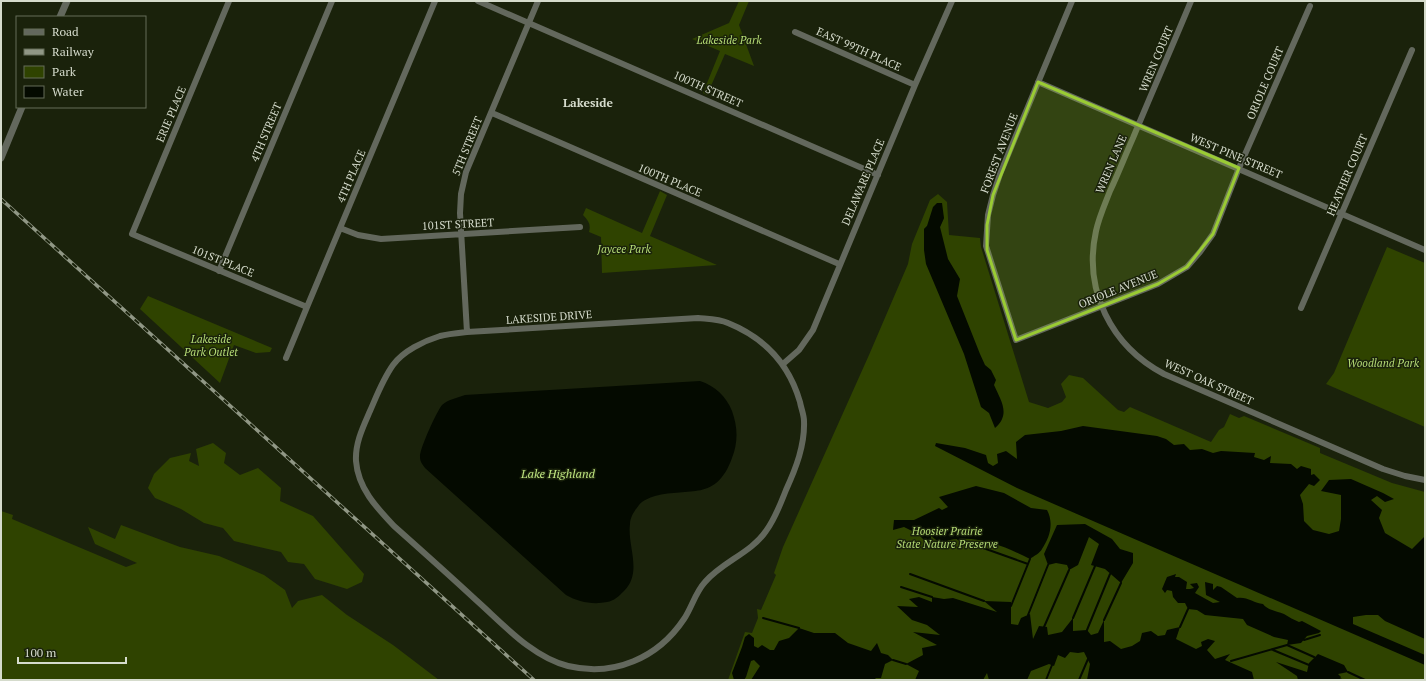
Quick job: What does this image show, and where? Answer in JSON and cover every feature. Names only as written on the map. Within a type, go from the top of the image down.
[{"type":"street","points":[[60,16],[67,1]]},
{"type":"street","name":"ERIE PLACE","points":[[132,234],[229,1]]},
{"type":"street","name":"4TH STREET","points":[[219,270],[332,1]]},
{"type":"street","name":"4TH PLACE","points":[[286,358],[435,1]]},
{"type":"street","name":"100TH STREET","points":[[478,1],[878,175]]},
{"type":"street","name":"5TH STREET","points":[[467,332],[461,234],[461,194],[464,180],[466,172],[538,1]]},
{"type":"street","name":"DELAWARE PLACE","points":[[783,364],[799,350],[813,330],[915,85],[952,1]]},
{"type":"street","name":"FOREST AVENUE","points":[[1016,340],[987,250],[987,225],[997,184],[1072,1]]},
{"type":"street","name":"WREN COURT","points":[[1138,125],[1192,1]]},
{"type":"street","name":"ORIOLE COURT","points":[[1239,168],[1310,6]]},
{"type":"street","name":"EAST 99TH PLACE","points":[[795,32],[915,85]]},
{"type":"street","name":"HEATHER COURT","points":[[1301,308],[1412,50]]},
{"type":"street","name":"WEST PINE STREET","points":[[1038,82],[1425,250]]},
{"type":"street","points":[[1,158],[22,108]]},
{"type":"street","name":"100TH PLACE","points":[[492,113],[840,264]]},
{"type":"street","name":"WREN LANE","points":[[1102,210],[1138,125]]},
{"type":"street","name":"ORIOLE AVENUE","points":[[1016,340],[1158,284],[1187,267],[1213,234],[1239,168]]},
{"type":"street","name":"WEST OAK STREET","points":[[1102,210],[1096,231],[1093,255],[1094,280],[1101,306],[1111,326],[1124,343],[1144,362],[1157,370],[1383,469],[1425,480]]},
{"type":"street","name":"101ST STREET","points":[[340,228],[358,235],[381,239],[580,227]]},
{"type":"street","name":"101ST PLACE","points":[[132,234],[306,307]]},
{"type":"street","name":"LAKESIDE DRIVE","points":[[698,318],[727,322],[750,334],[769,348],[783,364],[796,387],[804,419],[803,442],[797,465],[774,519],[765,534],[753,545],[716,570],[704,583],[684,618],[668,639],[648,656],[624,665],[603,669],[585,669],[566,666],[543,656],[520,638],[394,526],[366,492],[360,478],[356,461],[358,440],[382,383],[394,364],[406,353],[440,336],[467,332],[698,318]]},
{"type":"highlighted area","points":[[1038,82],[1239,168],[1213,234],[1187,267],[1158,284],[1016,340],[987,250],[987,225],[993,195]]},
{"type":"green space","name":"Lakeside Park","points":[[739,1],[749,1],[739,25],[754,66],[725,54],[707,95],[703,93],[720,51],[692,39],[729,23]]},
{"type":"green space","name":"Jaycee Park","points":[[660,191],[667,195],[650,236],[717,265],[602,273],[601,237],[589,232],[589,223],[583,215],[586,208],[642,233]]},
{"type":"green space","name":"Hoosier Prairie State Nature Preserve","points":[[938,194],[947,202],[949,235],[980,238],[981,247],[1029,402],[1048,408],[1062,402],[1066,397],[1061,384],[1069,375],[1083,378],[1118,410],[1124,412],[1130,407],[1211,442],[1219,430],[1224,427],[1230,414],[1239,418],[1244,416],[1320,448],[1320,453],[1392,483],[1425,492],[1425,680],[728,680],[745,632],[752,633],[758,618],[757,609],[761,610],[776,575],[774,573],[783,547],[908,264],[912,244],[930,200]],"holes":[[[944,218],[940,227],[924,229]]]},
{"type":"green space","name":"Woodland Park","points":[[1387,247],[1425,263],[1425,427],[1326,384],[1334,373]]},
{"type":"green space","name":"Lakeside Park Outlet","points":[[148,296],[272,348],[270,352],[256,353],[234,345],[220,383],[140,309]]},
{"type":"green space","points":[[213,443],[226,453],[224,463],[240,475],[258,468],[281,488],[280,501],[313,516],[364,574],[362,582],[347,589],[315,579],[304,564],[288,562],[281,552],[234,541],[223,528],[204,523],[181,509],[155,498],[148,488],[154,474],[170,458],[191,453],[189,461],[199,466],[196,449]]},
{"type":"green space","points":[[1,511],[13,515],[12,519],[126,567],[137,563],[95,544],[88,527],[115,539],[121,525],[180,547],[219,556],[264,575],[285,590],[292,608],[298,601],[322,595],[347,615],[393,645],[439,680],[1,680]]},
{"type":"water","points":[[937,203],[942,203],[944,218],[940,227],[948,259],[960,279],[957,296],[985,365],[991,370],[996,380],[994,385],[1002,402],[1004,412],[1003,418],[995,428],[989,413],[981,407],[964,354],[926,264],[924,229],[927,226],[933,207]]},
{"type":"water","name":"Lake Highland","points":[[700,381],[719,392],[730,406],[735,423],[736,435],[732,458],[726,472],[710,487],[691,492],[655,496],[644,500],[639,505],[630,521],[633,576],[630,584],[624,591],[610,601],[602,603],[586,602],[566,595],[425,468],[420,460],[420,453],[425,439],[442,405],[450,400],[465,395]]},
{"type":"water","points":[[1083,426],[1157,436],[1166,439],[1174,445],[1184,444],[1190,450],[1202,449],[1213,453],[1221,451],[1255,453],[1254,457],[1264,460],[1271,456],[1270,463],[1291,464],[1297,469],[1301,466],[1311,469],[1311,475],[1314,474],[1320,480],[1314,486],[1309,484],[1300,495],[1303,504],[1304,521],[1313,530],[1329,534],[1339,531],[1341,519],[1341,495],[1321,491],[1329,480],[1351,479],[1394,499],[1385,502],[1377,496],[1371,500],[1382,510],[1379,518],[1385,533],[1412,549],[1425,536],[1425,639],[1385,621],[1378,615],[1353,617],[1353,624],[1425,655],[1425,665],[1017,488],[935,446],[936,443],[965,448],[986,455],[988,463],[993,466],[998,463],[997,454],[1006,451],[1017,459],[1016,442],[1025,435],[1061,431]]},
{"type":"water","points":[[976,486],[1004,493],[1031,508],[1047,510],[1051,525],[1047,540],[1040,552],[1030,559],[996,544],[968,539],[951,540],[940,543],[931,536],[931,541],[924,540],[918,534],[904,527],[893,530],[894,520],[914,520],[939,508],[942,510],[948,507],[939,497]]},
{"type":"water","points":[[1085,524],[1112,539],[1120,549],[1133,553],[1133,563],[1121,583],[1105,569],[1091,565],[1099,544],[1089,537],[1078,565],[1069,570],[1067,565],[1056,563],[1048,565],[1044,554],[1057,525]]},
{"type":"water","points":[[1176,574],[1175,577],[1179,577],[1187,582],[1186,589],[1194,588],[1190,584],[1197,583],[1199,587],[1195,593],[1213,603],[1220,602],[1206,595],[1205,582],[1213,584],[1213,590],[1217,586],[1221,587],[1237,598],[1244,598],[1263,604],[1270,609],[1299,622],[1302,621],[1321,631],[1319,633],[1307,636],[1301,643],[1287,645],[1288,640],[1274,637],[1247,625],[1243,619],[1205,615],[1197,610],[1188,609],[1185,603],[1178,603],[1173,597],[1172,591],[1167,590],[1165,593],[1162,589],[1167,577]]},
{"type":"water","points":[[919,597],[932,602],[932,597],[944,599],[953,598],[997,612],[984,601],[1011,602],[1011,624],[1018,625],[1021,618],[1030,614],[1033,639],[1039,626],[1047,627],[1048,635],[1062,632],[1073,618],[1073,631],[1087,630],[1091,635],[1098,633],[1104,620],[1104,642],[1110,641],[1121,649],[1132,646],[1140,641],[1142,633],[1151,631],[1158,636],[1165,635],[1167,630],[1180,627],[1176,639],[1196,649],[1202,646],[1201,642],[1208,639],[1215,641],[1207,650],[1215,659],[1230,654],[1225,660],[1252,672],[1254,680],[1087,680],[1090,664],[1084,652],[1070,652],[1065,658],[1058,655],[1054,666],[1049,664],[1031,671],[1027,680],[989,680],[987,673],[983,680],[915,680],[919,671],[906,664],[923,655],[922,648],[937,645],[913,632],[940,635],[927,625],[912,620],[897,606],[918,607],[909,599]]},
{"type":"water","points":[[799,628],[814,633],[835,633],[848,643],[871,651],[877,643],[881,653],[888,655],[893,660],[885,664],[881,678],[876,678],[874,680],[751,680],[760,666],[754,660],[751,661],[744,680],[734,680],[732,673],[745,637],[749,634],[754,638],[754,646],[758,648],[762,645],[770,650],[774,650],[779,641],[789,638]]},
{"type":"water","points":[[1318,654],[1344,665],[1348,672],[1338,674],[1341,677],[1339,680],[1298,680],[1297,676],[1276,662],[1307,672],[1309,663]]},
{"type":"waterway","points":[[958,539],[1028,564]]},
{"type":"waterway","points":[[1011,606],[1030,559]]},
{"type":"waterway","points":[[1028,615],[1048,565]]},
{"type":"waterway","points":[[1073,618],[1095,566]]},
{"type":"waterway","points":[[1044,627],[1069,570]]},
{"type":"waterway","points":[[910,574],[984,601]]},
{"type":"waterway","points":[[1087,630],[1110,574]]},
{"type":"waterway","points":[[1104,620],[1121,583]]},
{"type":"waterway","points":[[901,587],[932,597]]},
{"type":"waterway","points":[[1180,627],[1188,609]]},
{"type":"waterway","points":[[763,618],[799,628]]},
{"type":"waterway","points":[[1304,640],[1320,635]]},
{"type":"waterway","points":[[1231,661],[1287,645],[1314,657]]},
{"type":"waterway","points":[[1273,650],[1309,665]]},
{"type":"waterway","points":[[1079,680],[1088,659]]},
{"type":"waterway","points":[[893,660],[906,664]]},
{"type":"waterway","points":[[1046,680],[1052,665]]},
{"type":"waterway","points":[[1348,672],[1365,680]]},
{"type":"railway","points":[[1,199],[534,680]]},
{"type":"district","name":"Lakeside","points":[[588,103]]}]
